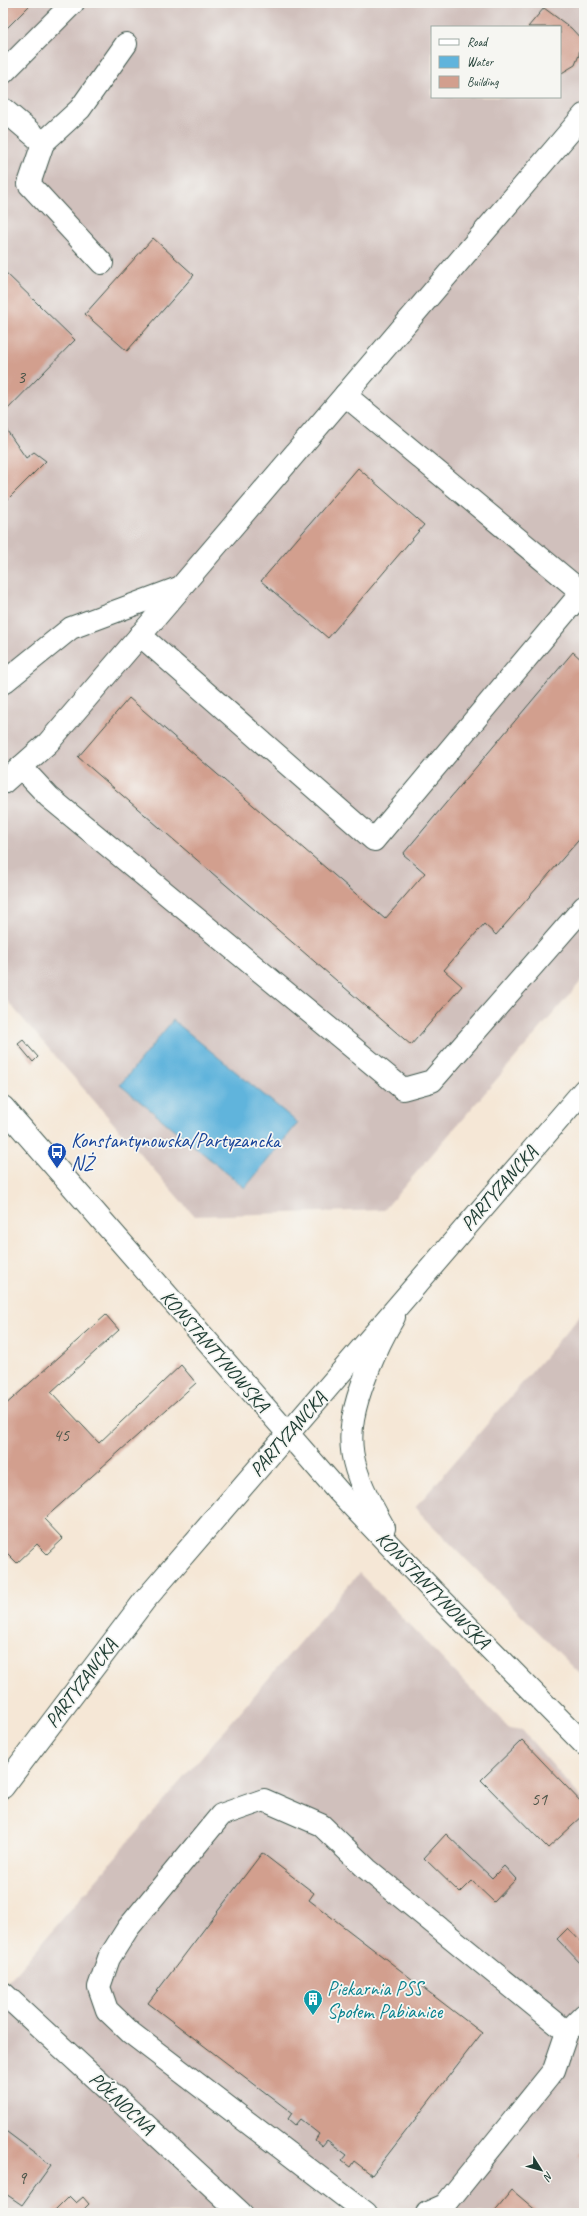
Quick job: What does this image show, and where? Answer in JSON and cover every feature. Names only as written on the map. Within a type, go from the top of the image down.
[{"type":"street","points":[[3,73],[73,3]]},
{"type":"street","points":[[102,263],[29,184],[43,143],[80,109],[126,44]]},
{"type":"street","points":[[3,109],[43,143]]},
{"type":"street","points":[[3,783],[48,743],[584,115]]},
{"type":"street","points":[[140,635],[374,840],[583,593],[345,395]]},
{"type":"street","points":[[3,683],[71,628],[181,587]]},
{"type":"street","points":[[21,767],[49,797],[403,1089],[432,1081],[584,907]]},
{"type":"street","name":"PARTYZANCKA","points":[[3,1787],[144,1601],[584,1090]]},
{"type":"street","name":"KONSTANTYNOWSKA","points":[[3,1107],[339,1492],[412,1569],[584,1744]]},
{"type":"street","points":[[407,1296],[389,1325],[360,1390],[351,1425],[351,1441],[359,1478],[371,1505],[385,1531],[412,1569]]},
{"type":"street","points":[[366,2213],[131,2033],[107,2010],[99,1987],[108,1958],[128,1928],[221,1815],[264,1800],[321,1825],[367,1869],[567,2032]]},
{"type":"street","name":"PÓŁNOCNA","points":[[3,1993],[241,2213]]},
{"type":"street","points":[[428,2213],[446,2205],[554,2070],[567,2032],[584,2015]]},
{"type":"shaded area","points":[[3,3],[584,3],[584,978],[384,1210],[194,1216],[3,996],[3,502],[35,472],[3,426]]},
{"type":"shaded area","points":[[584,1311],[584,1678],[415,1508]]},
{"type":"shaded area","points":[[359,1573],[509,1728],[522,1730],[584,1801],[584,2213],[3,2213],[3,1985],[16,1973]]},
{"type":"water","points":[[173,1020],[298,1123],[245,1188],[120,1085]]},
{"type":"building","points":[[3,3],[32,3],[3,32]]},
{"type":"building","points":[[544,8],[571,28],[584,42],[580,46],[579,55],[575,65],[561,73],[561,26],[529,26]]},
{"type":"building","points":[[153,238],[194,275],[127,351],[85,314]]},
{"type":"building","points":[[3,270],[75,340],[3,414]]},
{"type":"building","points":[[3,425],[26,458],[34,452],[46,461],[3,504]]},
{"type":"building","points":[[358,468],[424,525],[328,638],[261,581]]},
{"type":"building","points":[[573,652],[584,662],[584,834],[496,935],[484,924],[444,970],[462,986],[411,1045],[78,757],[129,698],[385,919],[425,873],[403,854]]},
{"type":"building","points":[[23,1040],[38,1057],[33,1062],[18,1044]]},
{"type":"building","points":[[106,1315],[119,1330],[51,1392],[99,1443],[181,1365],[196,1383],[44,1519],[63,1539],[47,1554],[37,1544],[17,1563],[3,1549],[3,1407]]},
{"type":"building","points":[[522,1740],[584,1805],[584,1815],[548,1848],[481,1780]]},
{"type":"building","points":[[446,1834],[492,1878],[504,1866],[516,1879],[494,1902],[472,1881],[460,1893],[424,1858]]},
{"type":"building","name":"Piekarnia PSS Społem Pabianice","points":[[262,1853],[314,1893],[309,1900],[482,2033],[372,2175],[354,2161],[350,2167],[342,2161],[347,2155],[327,2140],[322,2146],[315,2140],[319,2134],[300,2119],[295,2125],[288,2119],[292,2113],[148,2003]]},
{"type":"building","points":[[568,1928],[580,1941],[584,1936],[584,1967],[557,1939]]},
{"type":"building","points":[[3,2129],[51,2165],[22,2205],[3,2192]]},
{"type":"building","points":[[584,2148],[584,2160],[578,2155]]},
{"type":"building","points":[[512,2190],[539,2213],[493,2213]]},
{"type":"building","points":[[69,2196],[76,2203],[83,2197],[89,2204],[83,2210],[86,2213],[52,2213]]},
{"type":"place","name":"Konstantynowska/Partyzancka NŻ","points":[[57,1169]]},
{"type":"place","name":"Piekarnia PSS Społem Pabianice","points":[[313,2016]]}]
